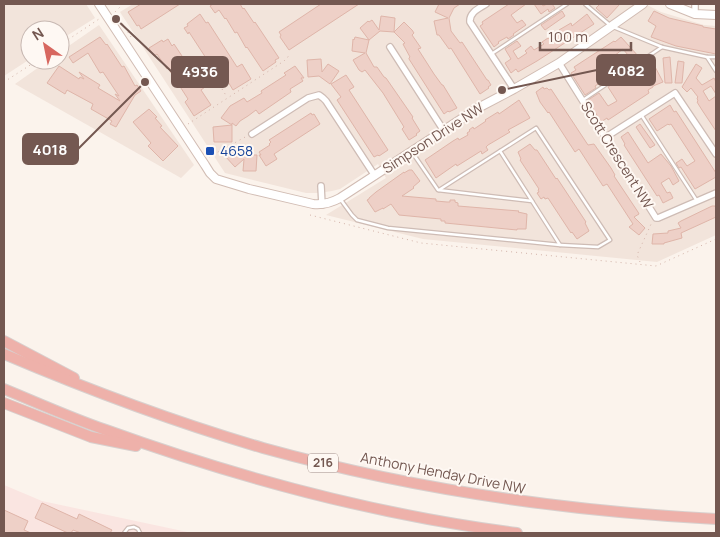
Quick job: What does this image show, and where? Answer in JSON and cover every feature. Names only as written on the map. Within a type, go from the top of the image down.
[{"type":"highway","points":[[4,341],[117,400]]},
{"type":"highway","name":"Anthony Henday Drive NW","points":[[4,354],[70,383],[190,426],[263,448],[315,461],[436,488],[525,502],[610,512],[716,519]]},
{"type":"highway","name":"216","points":[[4,389],[105,430],[247,477],[369,508],[517,533]]},
{"type":"highway","points":[[4,403],[91,437],[179,456]]},
{"type":"street","points":[[99,4],[214,177],[249,189],[322,205],[321,186]]},
{"type":"street","points":[[486,4],[472,14],[470,22],[514,90]]},
{"type":"street","name":"Simpson Drive NW","points":[[322,205],[340,198],[478,108],[514,90],[559,63],[643,4]]},
{"type":"street","points":[[695,4],[695,14]]},
{"type":"street","points":[[675,5],[695,14],[716,15]]},
{"type":"street","points":[[390,47],[444,131]]},
{"type":"street","name":"Scott Crescent NW","points":[[559,63],[656,218],[716,193]]},
{"type":"street","points":[[606,137],[675,93],[716,154]]},
{"type":"street","points":[[252,134],[308,98],[319,95],[326,101],[375,176]]},
{"type":"lane","points":[[491,54],[567,4]]},
{"type":"lane","points":[[584,4],[611,26],[662,48],[716,57]]},
{"type":"lane","points":[[583,100],[662,48]]},
{"type":"lane","points":[[707,57],[716,71]]},
{"type":"lane","points":[[641,114],[698,201]]},
{"type":"lane","points":[[340,198],[357,220],[388,228],[560,245],[598,247],[610,240],[536,128],[438,190]]},
{"type":"lane","points":[[500,151],[560,245]]},
{"type":"lane","points":[[412,152],[438,190],[532,201]]},
{"type":"lane","points":[[125,533],[128,528],[134,527],[140,533]]},
{"type":"path","points":[[123,4],[115,12],[131,37],[127,46]]},
{"type":"path","points":[[70,38],[106,15]]},
{"type":"path","points":[[181,129],[284,61],[289,53]]},
{"type":"path","points":[[4,82],[23,70]]},
{"type":"path","points":[[222,89],[228,98]]},
{"type":"path","points":[[202,161],[243,137],[252,134]]},
{"type":"path","points":[[310,215],[421,243],[656,266],[716,239]]},
{"type":"path","points":[[640,262],[637,255],[651,223],[656,218]]},
{"type":"shaded area","points":[[4,4],[86,4],[95,18],[70,34],[70,20],[20,20],[20,66],[4,76]]},
{"type":"shaded area","points":[[133,4],[645,4],[661,12],[704,25],[716,26],[716,235],[657,262],[423,239],[326,215],[386,178],[378,164],[340,189],[318,193],[306,193],[225,173],[120,12]]},
{"type":"shaded area","points":[[99,25],[194,165],[181,178],[15,84],[35,70],[70,70],[70,45]]},
{"type":"shaded area","points":[[4,485],[42,501],[192,533],[4,533]]},
{"type":"building","points":[[141,4],[180,4],[141,29],[128,12]]},
{"type":"building","points":[[213,4],[240,4],[255,22],[279,58],[275,60],[276,62],[263,71],[226,18],[219,10],[215,13],[210,6]]},
{"type":"building","points":[[321,4],[359,4],[289,50],[280,37],[279,32]]},
{"type":"building","points":[[439,4],[460,4],[454,8],[449,18],[451,31],[460,43],[462,42],[491,85],[480,94],[451,48],[449,49],[439,35],[437,35],[434,21],[448,18],[435,12]]},
{"type":"building","points":[[509,4],[526,4],[511,15],[517,23],[522,20],[526,25],[508,39],[507,37],[498,42],[494,47],[480,26],[483,24],[482,22]]},
{"type":"building","points":[[534,4],[542,4],[543,6],[552,4],[555,8],[549,12],[548,9],[541,14]]},
{"type":"building","points":[[600,4],[620,4],[607,18],[596,8]]},
{"type":"building","points":[[562,11],[565,16],[545,30],[541,25]]},
{"type":"building","points":[[654,11],[669,18],[716,29],[716,54],[676,46],[651,37],[656,26],[648,21]]},
{"type":"building","points":[[200,14],[206,23],[208,22],[237,67],[242,64],[251,79],[233,90],[224,75],[219,78],[189,32],[188,34],[184,28]]},
{"type":"building","points":[[587,14],[594,24],[537,61],[518,72],[516,69],[511,73],[505,63],[511,59],[505,49],[517,41],[521,46],[513,51],[518,59],[527,53],[525,51],[531,46],[534,50],[544,44],[542,42],[560,32],[559,30],[571,23],[572,26]]},
{"type":"building","points":[[381,16],[395,18],[394,32],[380,31],[369,40],[360,28],[372,20],[379,30]]},
{"type":"building","points":[[404,22],[412,30],[414,33],[412,35],[421,48],[418,49],[457,108],[444,114],[409,59],[410,57],[403,44],[405,43],[394,32]]},
{"type":"building","points":[[100,37],[107,44],[122,67],[124,66],[135,86],[137,85],[141,91],[135,95],[116,127],[110,124],[112,121],[91,109],[93,104],[67,90],[65,94],[47,83],[56,70],[65,70],[79,79],[80,77],[84,79],[79,72],[100,85],[98,88],[120,101],[115,94],[119,96],[103,72],[100,73],[88,53],[73,63],[70,56]]},
{"type":"building","points":[[355,37],[369,40],[366,53],[374,67],[377,67],[386,78],[413,117],[420,131],[409,140],[402,129],[404,127],[383,93],[365,70],[362,72],[359,70],[353,60],[365,53],[352,51],[353,39]]},
{"type":"building","points":[[621,37],[639,57],[633,61],[623,49],[614,56],[622,70],[605,82],[603,81],[595,86],[596,88],[585,95],[571,73],[576,70],[574,67]],"holes":[[[607,59],[613,67],[604,72],[599,64]]]},
{"type":"building","points":[[168,39],[172,46],[174,44],[184,59],[186,58],[205,87],[201,90],[211,105],[194,116],[185,102],[188,99],[168,68],[157,54],[154,56],[149,48],[162,40],[163,42]]},
{"type":"building","points":[[670,57],[672,83],[665,83],[663,58]]},
{"type":"building","points":[[321,59],[322,72],[328,64],[339,71],[330,84],[319,76],[308,77],[307,60]]},
{"type":"building","points":[[652,61],[663,82],[653,86],[648,90],[649,93],[608,120],[607,118],[601,122],[588,100],[599,93],[608,106],[617,101],[608,87],[634,70],[641,80],[651,74],[646,64]]},
{"type":"building","points":[[678,61],[684,62],[682,83],[675,83]]},
{"type":"building","points":[[696,64],[702,68],[696,78],[702,85],[714,78],[716,82],[716,94],[711,86],[703,91],[709,101],[716,96],[716,131],[697,102],[698,97],[691,88],[687,92],[682,87]]},
{"type":"building","points":[[295,66],[304,78],[301,78],[303,81],[290,89],[291,92],[259,114],[256,110],[236,126],[221,118],[230,106],[244,98],[247,102],[262,93],[261,91],[286,75],[284,73]]},
{"type":"building","points":[[346,75],[354,87],[349,90],[388,150],[379,156],[374,157],[337,100],[341,97],[331,84]]},
{"type":"building","points":[[543,87],[544,89],[551,89],[588,145],[594,144],[611,168],[614,176],[639,214],[634,217],[645,228],[639,235],[629,227],[633,224],[607,184],[603,186],[579,149],[575,152],[549,112],[540,102],[536,92]]},
{"type":"building","points":[[519,100],[530,118],[508,130],[510,132],[488,145],[486,147],[488,150],[482,154],[481,151],[457,166],[456,164],[436,178],[425,160],[458,138],[459,140],[468,135],[467,133],[473,127],[474,129],[485,120],[498,112],[499,114]]},
{"type":"building","points":[[670,105],[674,112],[676,111],[716,173],[716,177],[695,189],[681,167],[679,168],[676,163],[682,159],[687,166],[695,161],[671,124],[657,131],[649,119]]},
{"type":"building","points":[[149,109],[157,117],[155,118],[162,126],[160,127],[178,146],[163,161],[148,146],[151,143],[133,122]]},
{"type":"building","points":[[311,113],[312,115],[314,114],[320,124],[274,154],[277,159],[266,166],[259,152],[270,145],[271,142],[269,140]]},
{"type":"building","points":[[640,124],[655,145],[650,148],[636,127]]},
{"type":"building","points":[[232,125],[232,142],[214,142],[213,127]]},
{"type":"building","points":[[628,132],[648,163],[661,154],[671,166],[679,181],[673,185],[669,178],[661,183],[667,193],[670,192],[673,198],[663,203],[659,195],[657,196],[624,145],[621,137]]},
{"type":"building","points":[[530,144],[537,150],[586,222],[589,231],[577,239],[548,198],[545,199],[544,197],[541,199],[537,193],[539,189],[520,160],[518,152]]},
{"type":"building","points":[[234,146],[244,155],[257,155],[256,171],[243,171],[244,159],[235,167],[225,156]]},
{"type":"building","points":[[409,170],[412,170],[420,181],[414,188],[402,196],[436,199],[436,201],[447,202],[455,200],[458,206],[519,211],[527,214],[526,229],[517,230],[445,223],[441,219],[399,215],[391,204],[375,212],[367,200]]},
{"type":"building","points":[[715,206],[716,217],[681,233],[682,238],[664,244],[652,244],[653,234],[668,233],[668,231],[681,228],[678,223]]},
{"type":"building","points":[[42,503],[77,519],[79,514],[112,530],[110,533],[81,533],[73,530],[71,533],[68,533],[35,518]]},
{"type":"building","points":[[4,510],[28,521],[24,530],[31,533],[4,533]]},
{"type":"place","name":"4936","points":[[116,19]]},
{"type":"place","name":"4018","points":[[145,82]]},
{"type":"place","name":"4082","points":[[502,90]]},
{"type":"place","name":"4658","points":[[210,151]]}]
